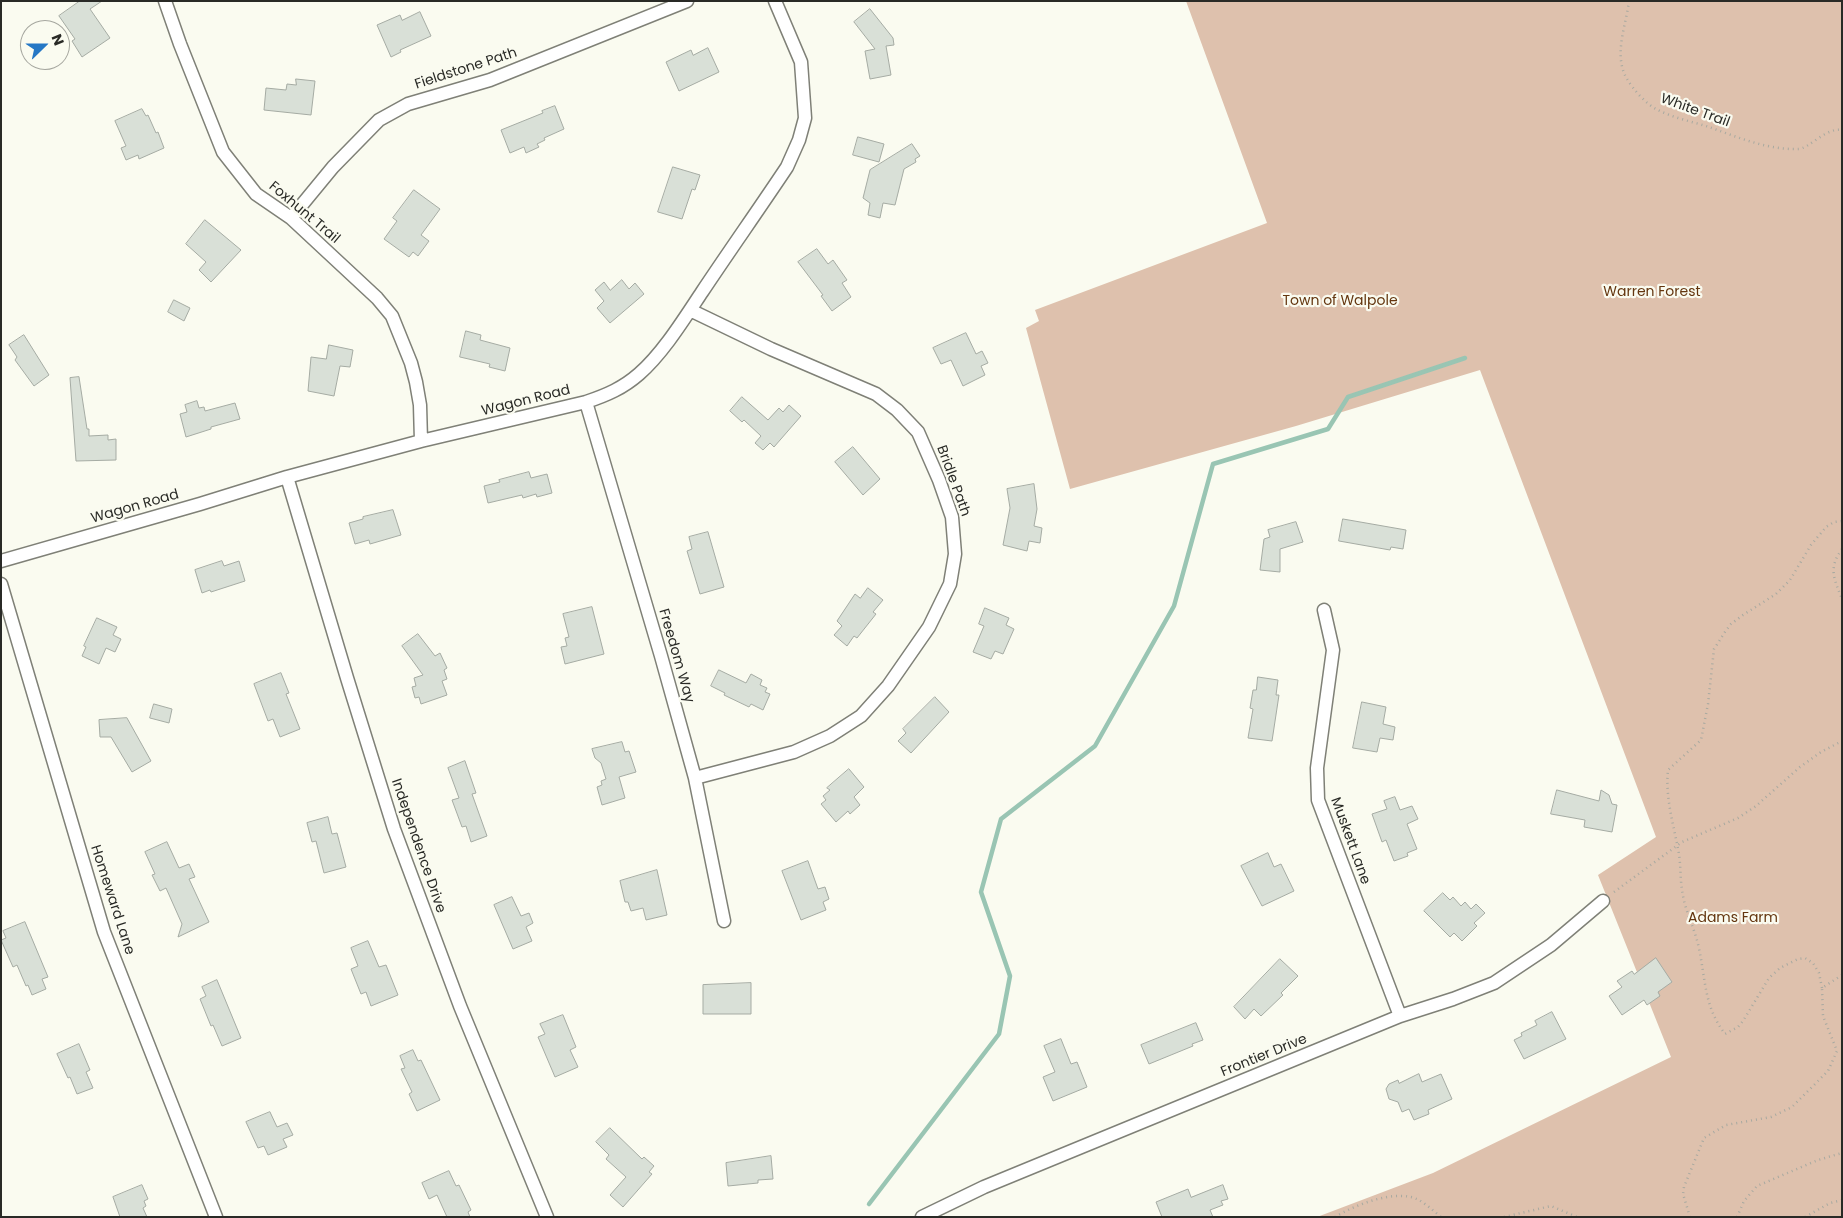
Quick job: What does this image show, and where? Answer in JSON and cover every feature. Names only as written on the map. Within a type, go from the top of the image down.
[{"type":"street","name":"Foxhunt Trail","points":[[165,1],[222,152],[256,194],[291,218],[377,298],[392,316],[411,363],[416,382],[420,405],[421,441]]},
{"type":"street","name":"Fieldstone Path","points":[[291,218],[332,167],[379,120],[408,104],[490,80],[687,1]]},
{"type":"street","name":"Wagon Road","points":[[1,561],[287,477],[421,441],[586,402],[614,392],[642,372],[690,310],[787,167],[799,140],[805,118],[801,62],[775,1]]},
{"type":"street","name":"Bridle Path","points":[[690,310],[771,349],[876,394],[897,410],[918,432],[939,480],[952,517],[956,554],[950,584],[929,627],[888,686],[861,716],[830,736],[794,752],[695,778]]},
{"type":"street","name":"Freedom Way","points":[[586,402],[695,778],[724,921]]},
{"type":"street","name":"Independence Drive","points":[[287,477],[394,829],[460,1006],[547,1217]]},
{"type":"street","name":"Homeward Lane","points":[[1,584],[104,932],[216,1217]]},
{"type":"street","name":"Muskett Lane","points":[[1324,610],[1333,650],[1317,768],[1318,800],[1400,1016]]},
{"type":"street","name":"Frontier Drive","points":[[922,1217],[984,1187],[1400,1016],[1453,999],[1494,983],[1551,945],[1603,900]]},
{"type":"path","name":"White Trail","points":[[1629,1],[1627,18],[1620,39],[1621,61],[1626,78],[1655,109],[1773,147],[1800,150],[1827,133],[1842,130]]},
{"type":"path","points":[[1690,1217],[1683,1194],[1684,1187],[1704,1138],[1726,1125],[1771,1117],[1792,1107],[1828,1071],[1837,1051],[1823,1016],[1822,988],[1819,973],[1813,963],[1805,958],[1798,959],[1780,968],[1769,978],[1738,1027],[1725,1034],[1718,1025],[1709,1006],[1698,943],[1683,896],[1677,846],[1667,793],[1668,770],[1701,740],[1708,704],[1714,649],[1731,624],[1776,594],[1790,580],[1811,545],[1826,526],[1842,521]]},
{"type":"path","points":[[1842,549],[1833,563],[1833,577],[1842,599]]},
{"type":"path","points":[[1603,900],[1677,846],[1744,814],[1756,806],[1800,767],[1821,752],[1842,741]]},
{"type":"path","points":[[1822,988],[1842,975]]},
{"type":"path","points":[[1737,1217],[1744,1202],[1757,1186],[1818,1160],[1842,1153]]},
{"type":"path","points":[[1335,1217],[1348,1209],[1378,1199],[1398,1197],[1417,1199],[1441,1217]]},
{"type":"path","points":[[1805,1217],[1830,1203],[1842,1200]]},
{"type":"path","points":[[1504,1217],[1551,1206],[1577,1217]]},
{"type":"green space","points":[[1186,1],[1842,1],[1842,1217],[1317,1217],[1433,1173],[1671,1057],[1598,875],[1656,837],[1480,370],[1296,426],[1070,489],[1026,328],[1039,321],[1035,310],[1267,223]]},
{"type":"building","points":[[80,1],[102,1],[90,9],[110,38],[82,57],[72,41],[75,39],[70,32],[70,20],[62,20],[59,16]]},
{"type":"building","points":[[870,9],[893,38],[894,45],[886,46],[891,75],[870,79],[865,51],[875,49],[854,22]]},
{"type":"building","points":[[420,12],[431,36],[400,50],[401,52],[391,57],[377,25],[400,15],[402,20]]},
{"type":"building","points":[[708,48],[719,72],[679,91],[666,62],[691,50],[693,55]]},
{"type":"building","points":[[296,79],[315,81],[311,115],[264,110],[266,88],[286,90],[287,84],[296,85]]},
{"type":"building","points":[[555,106],[564,129],[544,138],[545,140],[537,144],[539,147],[526,153],[524,147],[510,153],[501,130],[543,113],[542,111]]},
{"type":"building","points":[[142,109],[146,116],[148,115],[156,133],[158,132],[164,148],[139,159],[138,155],[126,160],[121,148],[126,146],[115,121]]},
{"type":"building","points":[[858,137],[884,144],[879,162],[853,155]]},
{"type":"building","points":[[912,144],[920,156],[915,159],[916,162],[904,169],[895,205],[883,203],[880,218],[868,215],[870,203],[863,198],[870,170]]},
{"type":"building","points":[[673,167],[700,175],[695,190],[692,189],[682,219],[658,212]]},
{"type":"building","points":[[414,190],[440,209],[421,235],[429,241],[418,256],[413,252],[409,257],[384,239],[397,221],[393,218]]},
{"type":"building","points":[[205,220],[241,250],[211,282],[199,270],[206,262],[186,244]]},
{"type":"building","points":[[817,249],[828,264],[833,260],[847,280],[842,283],[851,297],[832,311],[821,296],[823,295],[798,262]]},
{"type":"building","points":[[622,280],[629,289],[635,283],[644,294],[610,323],[597,308],[604,301],[595,290],[604,282],[610,290]]},
{"type":"building","points":[[174,300],[190,308],[184,321],[168,312]]},
{"type":"building","points":[[466,331],[481,335],[480,340],[510,348],[505,371],[489,367],[490,364],[460,357]]},
{"type":"building","points":[[966,333],[976,354],[982,351],[988,363],[981,366],[985,375],[963,386],[951,360],[941,364],[933,348]]},
{"type":"building","points":[[24,335],[49,375],[34,386],[15,360],[17,357],[9,345]]},
{"type":"building","points":[[329,345],[353,350],[350,367],[340,366],[334,396],[308,391],[311,357],[326,359]]},
{"type":"building","points":[[79,377],[89,436],[108,435],[108,440],[116,439],[116,460],[76,461],[70,378]]},
{"type":"building","points":[[742,397],[768,420],[779,408],[783,412],[789,405],[801,416],[774,447],[770,443],[763,450],[755,443],[761,436],[744,420],[742,422],[730,411]]},
{"type":"building","points":[[197,401],[199,408],[204,407],[205,411],[235,403],[240,419],[211,427],[211,429],[186,437],[180,414],[187,412],[185,405]]},
{"type":"building","points":[[853,447],[880,479],[863,495],[835,462]]},
{"type":"building","points":[[529,472],[531,478],[547,474],[552,493],[537,497],[536,494],[523,498],[522,495],[488,503],[484,486]]},
{"type":"building","points":[[1034,484],[1037,509],[1034,526],[1042,528],[1040,543],[1029,541],[1027,551],[1003,545],[1010,508],[1007,489]]},
{"type":"building","points":[[393,510],[401,535],[370,544],[369,540],[355,544],[349,523],[363,519],[363,517]]},
{"type":"building","points":[[1343,519],[1406,530],[1403,549],[1391,547],[1390,550],[1339,541]]},
{"type":"building","points":[[1296,522],[1303,542],[1280,549],[1280,572],[1260,570],[1264,539],[1270,537],[1268,530]]},
{"type":"building","points":[[708,532],[724,587],[700,594],[687,551],[692,549],[689,537]]},
{"type":"building","points":[[222,561],[224,566],[239,561],[245,581],[202,593],[195,570]]},
{"type":"building","points":[[868,588],[883,600],[873,612],[876,614],[857,638],[854,636],[847,646],[834,635],[842,626],[837,621],[855,594],[860,598]]},
{"type":"building","points":[[592,607],[604,654],[565,664],[561,647],[567,646],[565,638],[569,637],[563,614]]},
{"type":"building","points":[[985,608],[1009,618],[1006,625],[1014,629],[1003,654],[995,651],[991,659],[973,652],[984,626],[979,624]]},
{"type":"building","points":[[97,618],[117,627],[113,635],[121,639],[115,652],[106,648],[99,664],[82,656],[86,647],[84,646]]},
{"type":"building","points":[[418,634],[435,656],[440,653],[447,668],[444,670],[447,679],[442,681],[447,695],[421,704],[419,697],[415,698],[412,687],[416,686],[414,678],[423,675],[402,646]]},
{"type":"building","points":[[719,670],[746,683],[751,674],[762,680],[760,685],[767,688],[765,692],[770,694],[763,710],[751,704],[749,707],[724,695],[725,693],[711,686]]},
{"type":"building","points":[[281,673],[289,693],[286,694],[300,729],[280,737],[273,719],[268,721],[254,684]]},
{"type":"building","points":[[1258,677],[1278,680],[1276,695],[1279,695],[1272,741],[1248,738],[1253,709],[1250,708],[1253,690],[1256,690]]},
{"type":"building","points":[[935,697],[949,712],[911,753],[898,741],[906,733],[903,729]]},
{"type":"building","points":[[1362,702],[1386,707],[1383,724],[1395,727],[1393,740],[1380,738],[1377,752],[1353,748]]},
{"type":"building","points":[[154,704],[172,709],[169,723],[150,718]]},
{"type":"building","points":[[127,718],[151,761],[132,772],[111,737],[100,737],[99,720]]},
{"type":"building","points":[[622,742],[625,752],[629,751],[636,772],[619,777],[625,798],[602,805],[597,787],[602,785],[601,781],[606,779],[601,763],[595,758],[592,749]]},
{"type":"building","points":[[465,761],[476,793],[472,794],[487,836],[471,842],[466,826],[462,827],[452,800],[459,798],[448,768]]},
{"type":"building","points":[[849,769],[864,787],[854,797],[860,805],[850,814],[848,811],[836,822],[821,804],[826,800],[823,796],[830,790],[827,788]]},
{"type":"building","points":[[1557,790],[1599,801],[1601,790],[1609,795],[1612,804],[1617,805],[1612,832],[1584,827],[1585,820],[1551,814]]},
{"type":"building","points":[[1395,797],[1400,810],[1412,806],[1418,819],[1407,824],[1417,849],[1407,853],[1408,856],[1394,861],[1386,840],[1382,842],[1372,814],[1387,809],[1384,801]]},
{"type":"building","points":[[328,817],[332,834],[337,833],[346,867],[324,873],[316,841],[312,842],[307,823]]},
{"type":"building","points":[[167,842],[179,868],[189,864],[195,877],[189,879],[209,922],[178,937],[182,924],[166,888],[160,891],[152,875],[155,874],[145,852]]},
{"type":"building","points":[[1268,853],[1274,867],[1281,864],[1294,891],[1262,906],[1241,866]]},
{"type":"building","points":[[808,861],[818,889],[825,887],[829,899],[823,902],[826,910],[801,920],[782,871]]},
{"type":"building","points":[[657,870],[667,915],[646,920],[643,908],[631,911],[628,902],[625,902],[620,881]]},
{"type":"building","points":[[1443,893],[1450,900],[1453,897],[1461,906],[1465,902],[1471,909],[1476,904],[1485,913],[1474,923],[1477,926],[1462,941],[1454,933],[1450,937],[1424,911]]},
{"type":"building","points":[[512,897],[521,916],[529,913],[533,923],[526,927],[532,941],[513,949],[494,905]]},
{"type":"building","points":[[25,922],[48,977],[42,979],[46,989],[32,995],[17,965],[13,967],[1,940],[6,938],[3,931]]},
{"type":"building","points":[[368,941],[379,967],[386,965],[398,995],[371,1006],[366,992],[361,994],[351,969],[358,966],[351,948]]},
{"type":"building","points":[[1656,958],[1672,982],[1658,992],[1660,996],[1647,1005],[1644,1000],[1622,1015],[1609,996],[1622,987],[1617,981],[1632,971],[1634,974]]},
{"type":"building","points":[[1280,959],[1298,976],[1281,993],[1283,995],[1261,1016],[1254,1009],[1245,1019],[1234,1007]]},
{"type":"building","points":[[217,980],[241,1038],[222,1046],[200,999],[206,996],[202,987]]},
{"type":"building","points":[[751,983],[751,1014],[703,1014],[703,985]]},
{"type":"building","points":[[1552,1012],[1566,1039],[1524,1059],[1514,1040],[1522,1036],[1521,1033],[1537,1025],[1535,1021]]},
{"type":"building","points":[[563,1015],[576,1047],[570,1050],[578,1067],[555,1077],[538,1037],[545,1034],[540,1024]]},
{"type":"building","points":[[1196,1023],[1203,1040],[1149,1064],[1141,1045]]},
{"type":"building","points":[[1061,1039],[1071,1064],[1077,1062],[1087,1087],[1053,1101],[1043,1077],[1055,1072],[1044,1046]]},
{"type":"building","points":[[79,1044],[90,1070],[86,1072],[93,1088],[77,1094],[57,1054]]},
{"type":"building","points":[[413,1050],[418,1061],[421,1060],[440,1100],[417,1111],[409,1094],[412,1092],[401,1069],[405,1068],[400,1056]]},
{"type":"building","points":[[1419,1074],[1422,1082],[1441,1074],[1452,1099],[1428,1110],[1429,1114],[1414,1120],[1409,1109],[1402,1112],[1398,1102],[1389,1099],[1386,1089],[1389,1084],[1398,1080],[1399,1083]]},
{"type":"building","points":[[270,1112],[277,1127],[287,1123],[293,1135],[283,1139],[287,1147],[268,1155],[264,1146],[258,1148],[246,1122]]},
{"type":"building","points":[[610,1128],[642,1159],[644,1157],[654,1166],[649,1172],[652,1174],[623,1207],[610,1195],[626,1177],[606,1159],[609,1155],[596,1142]]},
{"type":"building","points":[[771,1156],[773,1179],[758,1180],[758,1183],[728,1186],[726,1163]]},
{"type":"building","points":[[449,1171],[456,1186],[459,1185],[471,1210],[468,1212],[470,1217],[447,1217],[437,1195],[429,1199],[422,1183]]},
{"type":"building","points":[[142,1185],[148,1199],[144,1201],[146,1206],[143,1208],[147,1217],[120,1217],[113,1197]]},
{"type":"building","points":[[1223,1185],[1228,1199],[1221,1201],[1223,1205],[1210,1210],[1213,1217],[1162,1217],[1156,1202],[1188,1189],[1191,1197]]},
{"type":"waterway","points":[[869,1204],[999,1034],[1010,976],[981,892],[1001,819],[1095,746],[1174,606],[1213,464],[1328,429],[1348,397],[1465,358]]},
{"type":"park label","name":"Warren Forest","points":[[1652,292]]},
{"type":"park label","name":"Town of Walpole","points":[[1340,301]]},
{"type":"park label","name":"Adams Farm","points":[[1733,918]]}]
